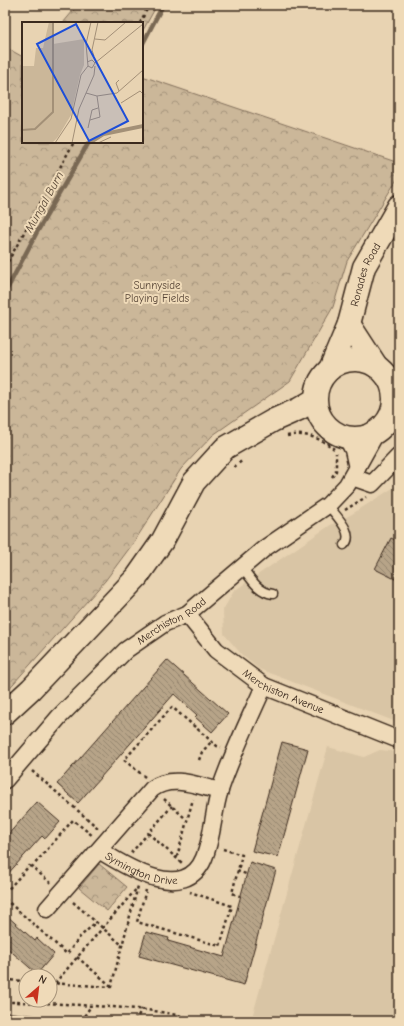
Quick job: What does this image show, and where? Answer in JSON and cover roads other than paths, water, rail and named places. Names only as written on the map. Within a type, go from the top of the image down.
[{"type":"main road","name":"Ronades Road","points":[[330,369],[349,324],[364,267],[399,206]]},
{"type":"main road","points":[[5,713],[31,689],[137,577],[163,540],[194,482],[225,448],[278,428],[310,421],[326,426],[350,444],[376,433],[387,423],[396,410],[389,377],[349,324]]},
{"type":"main road","points":[[326,426],[319,413],[316,399],[320,383],[330,369],[341,363],[353,360],[365,362],[389,377]]},
{"type":"main road","points":[[278,428],[299,409],[316,399]]},
{"type":"street","name":"Merchiston Road","points":[[5,780],[59,718],[126,650],[165,624],[187,614],[266,548],[328,505],[354,473],[376,433]]},
{"type":"street","points":[[350,444],[354,473],[372,484],[399,456]]},
{"type":"street","name":"Merchiston Avenue","points":[[187,614],[216,650],[264,686],[399,740]]},
{"type":"street","name":"Symington Drive","points":[[104,844],[121,864],[143,878],[170,882],[188,876],[205,857],[220,791],[236,748],[264,686]]},
{"type":"street","name":"Symington Drive","points":[[47,909],[152,789],[159,784],[179,781],[220,791]]},
{"type":"lane","points":[[328,505],[344,526],[348,536],[347,542],[344,545]]},
{"type":"lane","points":[[242,567],[264,593],[273,594]]},
{"type":"water","points":[[5,1012],[65,1019],[65,1021],[5,1021]]},
{"type":"waterway","name":"Mungal Burn","points":[[143,43],[163,5]]},
{"type":"waterway","name":"Mungal Burn","points":[[5,293],[37,232],[88,143]]},
{"type":"park label","name":"Sunnyside Playing Fields","points":[[157,291]]}]
